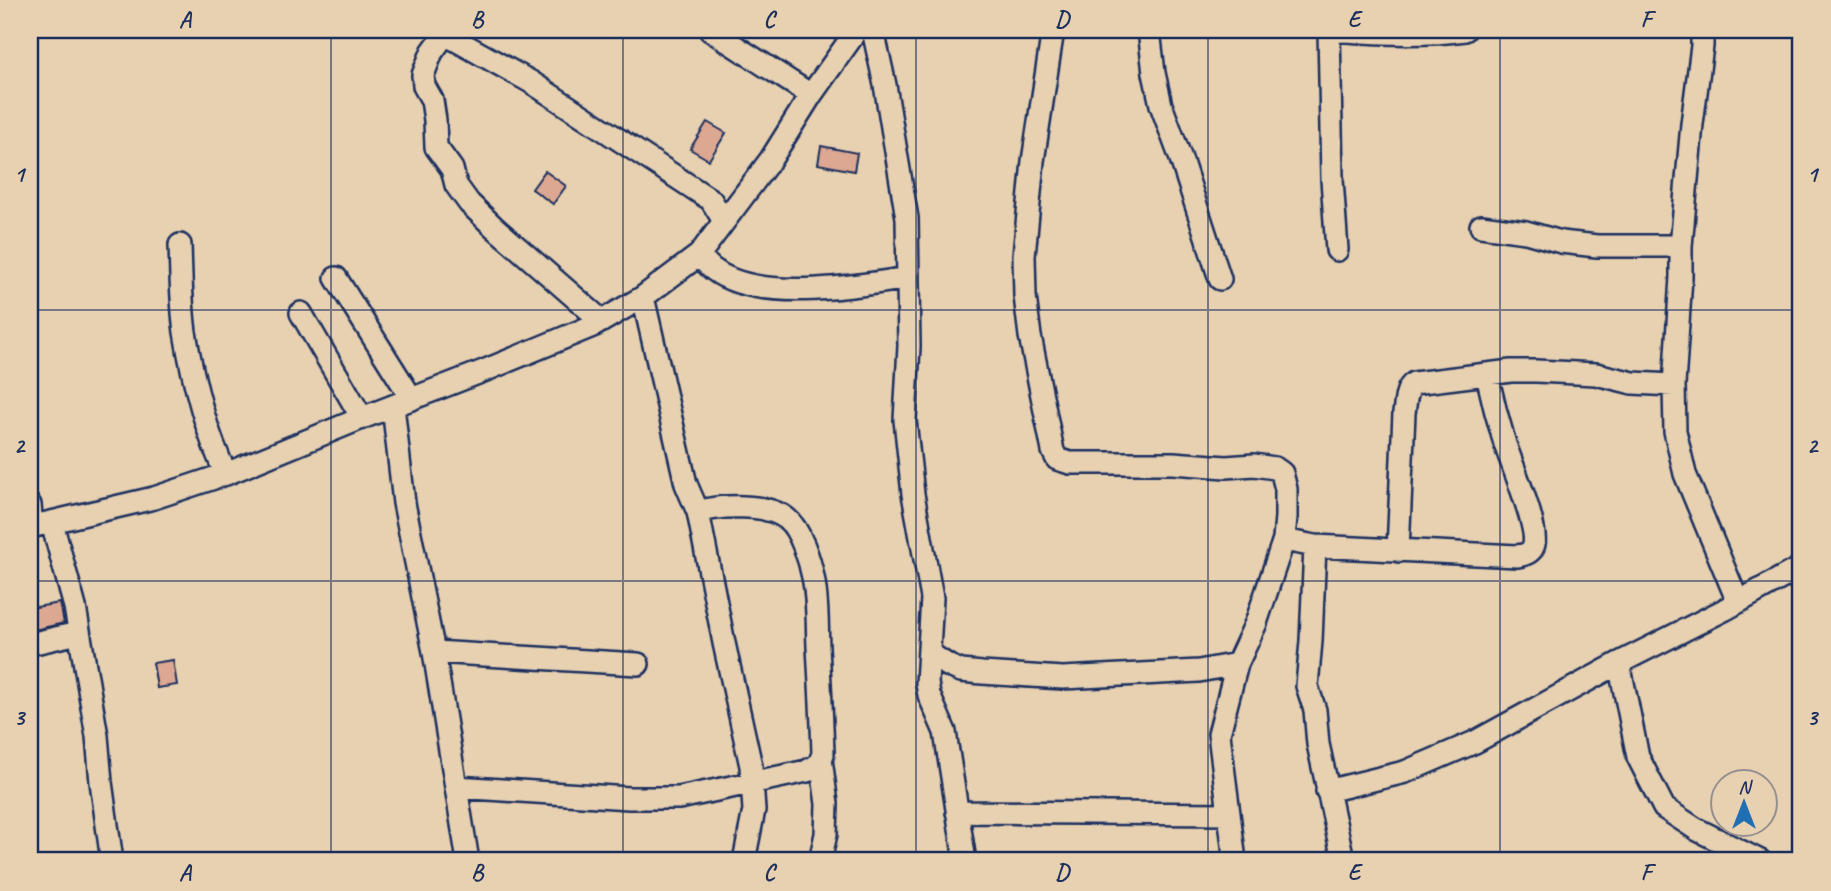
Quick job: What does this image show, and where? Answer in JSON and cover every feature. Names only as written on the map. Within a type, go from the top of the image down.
[{"type":"street","points":[[709,30],[811,95]]},
{"type":"street","points":[[112,861],[97,736],[75,607],[36,520],[154,498],[226,474],[602,321],[643,297],[699,254],[785,139],[811,95],[857,30]]},
{"type":"street","points":[[873,30],[907,218],[909,346],[905,420],[911,482],[932,598],[927,683],[944,732],[965,861]]},
{"type":"street","points":[[1053,30],[1032,161],[1024,256],[1030,336],[1053,451],[1057,458],[1070,463],[1173,463],[1275,468],[1282,473],[1286,489],[1284,539],[1256,623],[1237,664],[1219,734],[1235,861]]},
{"type":"street","points":[[1149,30],[1161,105],[1220,279]]},
{"type":"street","points":[[1337,250],[1332,179],[1329,30],[1465,30]]},
{"type":"street","points":[[1702,30],[1681,246],[1674,385],[1675,431],[1685,474],[1738,602]]},
{"type":"street","points":[[602,321],[494,227],[469,203],[456,185],[452,169],[436,147],[432,100],[424,86],[424,75],[432,52],[447,32],[531,82],[711,200],[724,221]]},
{"type":"street","points":[[711,200],[739,201]]},
{"type":"street","points":[[1482,226],[1526,232],[1560,242],[1597,246],[1681,246]]},
{"type":"street","points":[[180,245],[185,330],[194,378],[206,426],[226,474]]},
{"type":"street","points":[[699,254],[712,270],[726,278],[776,288],[810,290],[908,278]]},
{"type":"street","points":[[336,278],[402,402],[404,503],[434,652],[468,861]]},
{"type":"street","points":[[643,297],[686,484],[698,512],[746,739],[754,810],[744,861]]},
{"type":"street","points":[[301,313],[362,418]]},
{"type":"street","points":[[1398,551],[1404,413],[1409,386],[1421,382],[1511,371],[1596,374],[1633,383],[1674,385]]},
{"type":"street","points":[[1284,539],[1315,546],[1517,556],[1526,554],[1535,541],[1487,375]]},
{"type":"street","points":[[456,787],[629,798],[679,798],[807,771],[819,764],[823,754],[816,594],[808,557],[796,531],[785,517],[760,510],[734,507],[698,512]]},
{"type":"street","points":[[1315,546],[1307,686],[1315,710],[1318,744],[1341,850],[1340,861]]},
{"type":"street","points":[[1327,790],[1405,772],[1475,742],[1801,568]]},
{"type":"street","points":[[30,644],[78,633]]},
{"type":"street","points":[[434,652],[638,664]]},
{"type":"street","points":[[929,653],[961,671],[1063,678],[1199,671],[1237,664]]},
{"type":"street","points":[[1619,663],[1638,757],[1664,808],[1696,829],[1760,861]]},
{"type":"street","points":[[820,861],[826,834],[827,804],[821,759]]},
{"type":"street","points":[[957,812],[1229,814]]},
{"type":"building","points":[[707,122],[726,133],[709,160],[690,149]]},
{"type":"building","points":[[821,146],[857,153],[854,171],[818,164]]},
{"type":"building","points":[[545,171],[566,186],[553,204],[532,189]]},
{"type":"building","points":[[60,603],[64,623],[30,631],[30,608]]},
{"type":"building","points":[[173,660],[177,685],[157,688],[153,663]]}]
